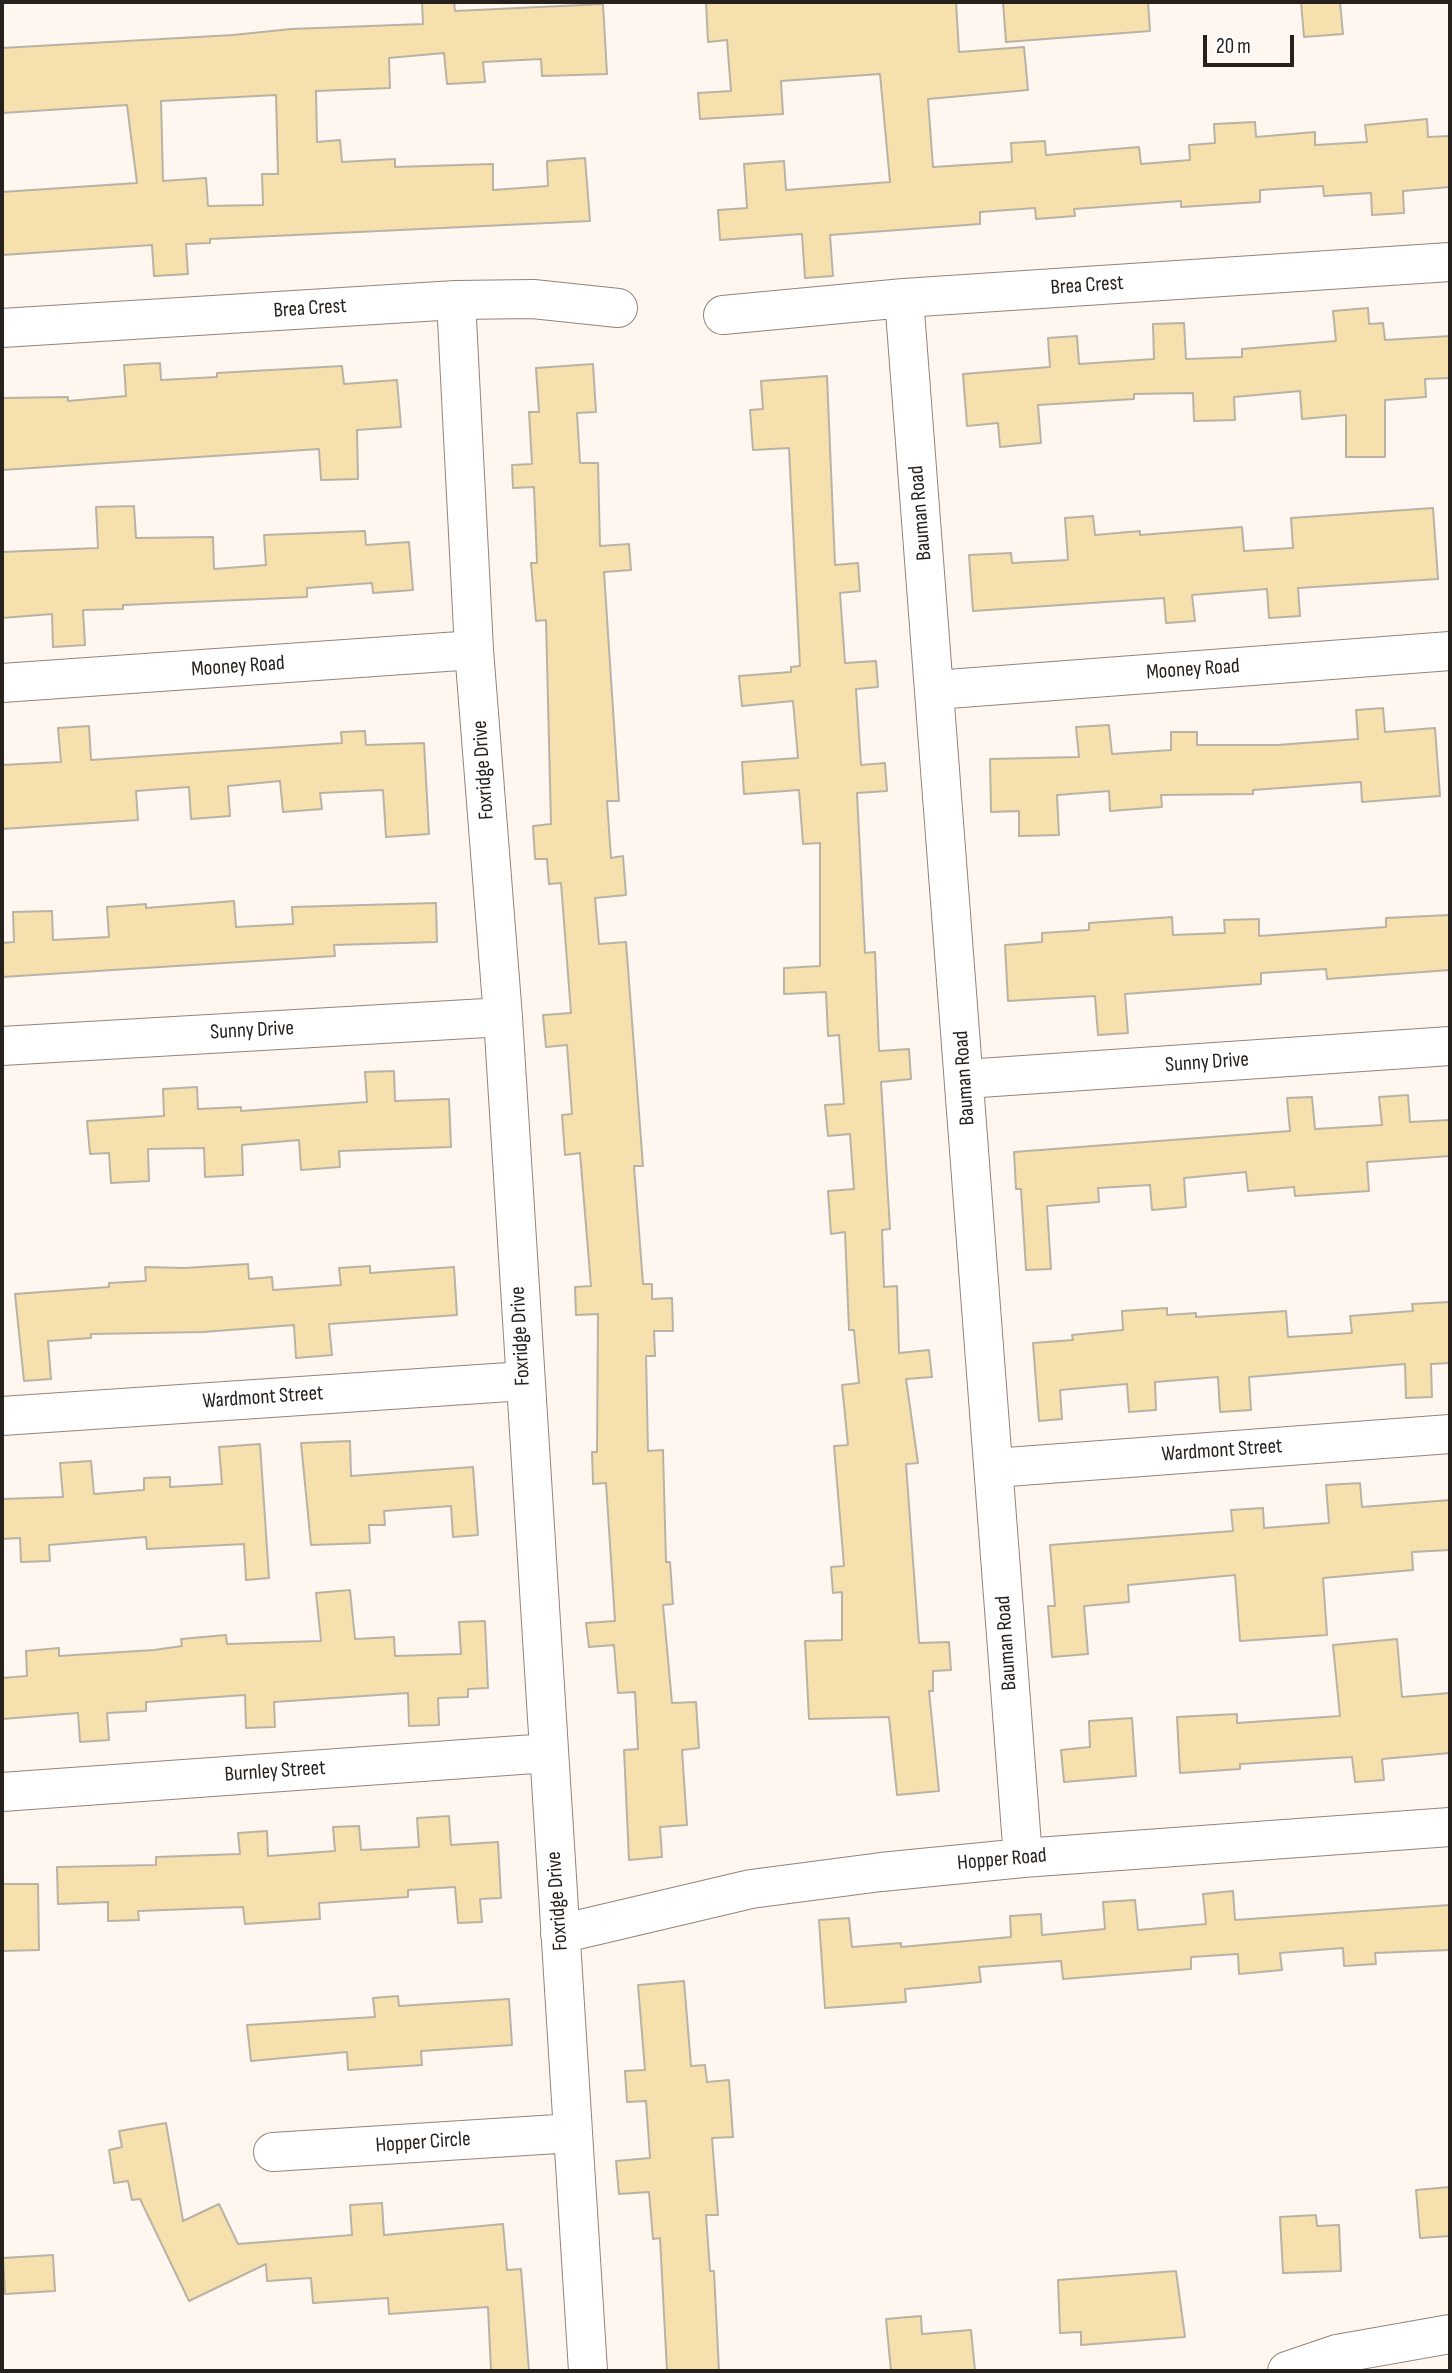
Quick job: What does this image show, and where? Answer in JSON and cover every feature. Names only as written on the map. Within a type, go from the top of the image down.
[{"type":"street","name":"Brea Crest","points":[[723,315],[904,298],[1450,262]]},
{"type":"street","name":"Bauman Road","points":[[904,298],[1023,1858]]},
{"type":"street","name":"Brea Crest","points":[[2,328],[456,300],[533,299],[618,308]]},
{"type":"street","name":"Foxridge Drive","points":[[456,300],[474,650],[503,1017],[587,2371]]},
{"type":"street","name":"Mooney Road","points":[[2,683],[474,650]]},
{"type":"street","name":"Mooney Road","points":[[935,690],[1450,651]]},
{"type":"street","name":"Sunny Drive","points":[[2,1046],[503,1017]]},
{"type":"street","name":"Sunny Drive","points":[[965,1079],[1450,1046]]},
{"type":"street","name":"Wardmont Street","points":[[2,1416],[524,1381]]},
{"type":"street","name":"Wardmont Street","points":[[994,1468],[1450,1434]]},
{"type":"street","name":"Burnley Street","points":[[2,1792],[548,1753]]},
{"type":"street","name":"Hopper Road","points":[[560,1934],[751,1889],[1023,1858],[1450,1827]]},
{"type":"street","name":"Hopper Circle","points":[[273,2152],[573,2133]]},
{"type":"street","points":[[1287,2371],[1337,2354],[1450,2334]]},
{"type":"building","points":[[422,2],[454,2],[455,11],[603,4],[607,74],[542,76],[541,59],[483,62],[485,82],[447,84],[444,53],[389,58],[390,88],[316,91],[317,142],[340,140],[342,162],[395,159],[395,167],[493,164],[493,190],[548,186],[547,161],[585,158],[590,221],[210,239],[210,243],[186,244],[188,274],[154,276],[152,245],[2,255],[2,192],[137,183],[127,105],[2,113],[2,48],[233,35],[291,29],[423,24]],"holes":[[[276,95],[278,174],[262,174],[263,205],[208,206],[206,178],[163,181],[161,101]]]},
{"type":"building","points":[[706,2],[956,2],[959,52],[1024,47],[1028,90],[928,99],[933,167],[1012,162],[1011,143],[1045,141],[1046,155],[1139,147],[1141,164],[1190,160],[1189,145],[1215,143],[1214,124],[1255,122],[1256,137],[1315,132],[1315,145],[1367,142],[1365,125],[1427,119],[1428,137],[1450,136],[1450,187],[1403,191],[1404,213],[1372,215],[1371,193],[1324,196],[1323,186],[1260,190],[1260,202],[1181,207],[1181,201],[1074,209],[1075,216],[1036,219],[1035,208],[980,212],[980,224],[830,235],[833,276],[805,278],[802,234],[720,240],[718,210],[747,208],[744,164],[784,161],[786,190],[890,182],[880,74],[781,81],[783,114],[700,119],[698,93],[731,91],[727,40],[708,42]]},
{"type":"building","points":[[1003,2],[1148,2],[1150,31],[1006,42]]},
{"type":"building","points":[[1301,2],[1340,2],[1343,34],[1304,37]]},
{"type":"building","points":[[1368,308],[1369,324],[1383,323],[1385,340],[1450,336],[1450,378],[1425,379],[1426,397],[1385,400],[1385,457],[1346,457],[1346,415],[1302,419],[1300,391],[1234,397],[1235,420],[1194,421],[1193,393],[1134,394],[1134,399],[1038,405],[1041,443],[1000,447],[998,423],[967,426],[963,374],[1050,367],[1048,338],[1077,336],[1079,364],[1154,359],[1153,324],[1184,323],[1186,359],[1242,357],[1242,349],[1336,341],[1333,311]]},
{"type":"building","points":[[160,363],[161,380],[217,377],[217,373],[342,366],[344,384],[397,380],[401,427],[357,430],[358,479],[321,480],[319,449],[2,470],[2,398],[68,397],[68,401],[126,396],[124,365]]},
{"type":"building","points":[[593,364],[596,412],[577,413],[580,463],[598,463],[600,546],[629,544],[631,570],[604,572],[619,801],[607,801],[611,858],[623,856],[626,895],[595,898],[599,944],[626,942],[643,1166],[634,1166],[643,1284],[652,1284],[652,1299],[672,1298],[673,1331],[654,1331],[655,1356],[646,1356],[648,1451],[663,1450],[666,1562],[670,1562],[673,1604],[663,1605],[672,1703],[696,1702],[699,1748],[682,1750],[687,1825],[660,1827],[662,1857],[629,1860],[624,1750],[638,1749],[635,1692],[618,1693],[614,1645],[589,1647],[586,1623],[615,1621],[606,1483],[593,1484],[592,1452],[597,1452],[598,1314],[576,1315],[575,1287],[591,1286],[580,1153],[565,1155],[562,1115],[572,1114],[567,1045],[546,1047],[543,1015],[571,1013],[561,883],[549,884],[547,859],[535,859],[533,826],[551,824],[546,620],[536,621],[531,563],[537,563],[534,487],[513,488],[512,465],[532,464],[529,412],[539,412],[536,368]]},
{"type":"building","points":[[827,376],[835,565],[858,563],[860,591],[840,593],[845,663],[876,661],[878,687],[856,689],[861,765],[885,763],[887,791],[857,793],[865,953],[875,952],[879,1051],[909,1049],[911,1079],[881,1082],[890,1229],[882,1230],[884,1287],[897,1286],[899,1353],[929,1350],[932,1377],[906,1379],[918,1463],[906,1464],[919,1643],[949,1642],[951,1670],[933,1671],[933,1691],[929,1691],[939,1791],[897,1795],[889,1717],[809,1719],[805,1641],[842,1640],[842,1592],[833,1593],[831,1567],[844,1566],[834,1446],[848,1445],[842,1385],[859,1383],[854,1330],[849,1330],[845,1232],[831,1234],[828,1191],[854,1189],[850,1134],[828,1136],[825,1105],[844,1104],[839,1035],[828,1036],[826,992],[784,994],[784,968],[820,966],[820,843],[803,844],[799,790],[744,794],[742,762],[798,758],[793,701],[742,706],[739,676],[791,672],[791,667],[800,666],[789,448],[753,450],[750,410],[763,409],[761,381]]},
{"type":"building","points":[[134,506],[136,538],[213,537],[214,569],[266,565],[264,535],[365,531],[366,545],[409,542],[413,590],[373,593],[372,583],[307,588],[307,597],[123,605],[123,609],[83,610],[85,645],[53,647],[52,614],[2,618],[2,552],[98,548],[96,507]]},
{"type":"building","points":[[1433,508],[1438,579],[1298,588],[1300,616],[1269,618],[1267,589],[1192,595],[1195,621],[1166,623],[1164,598],[973,611],[969,555],[1011,553],[1012,563],[1068,560],[1065,518],[1093,516],[1095,535],[1140,531],[1140,535],[1242,527],[1244,551],[1293,548],[1291,518]]},
{"type":"building","points":[[1383,708],[1385,732],[1435,728],[1440,796],[1362,802],[1361,782],[1253,790],[1253,794],[1161,795],[1162,807],[1110,811],[1109,791],[1057,795],[1059,835],[1019,836],[1019,811],[991,812],[990,759],[1079,757],[1076,727],[1109,725],[1112,754],[1171,750],[1171,732],[1197,732],[1197,745],[1277,745],[1358,739],[1356,710]]},
{"type":"building","points":[[89,726],[91,760],[342,743],[341,732],[365,731],[366,745],[424,743],[429,834],[386,837],[383,790],[320,793],[322,809],[283,812],[280,781],[228,786],[230,816],[191,819],[189,787],[136,791],[138,820],[2,829],[2,765],[61,762],[58,728]]},
{"type":"building","points":[[234,901],[236,927],[293,924],[292,907],[436,903],[437,942],[334,945],[335,956],[2,977],[2,943],[14,942],[13,912],[52,911],[53,940],[109,937],[107,907],[146,904],[146,908]]},
{"type":"building","points":[[1450,915],[1450,970],[1327,979],[1326,969],[1261,973],[1261,984],[1125,994],[1128,1033],[1098,1035],[1095,996],[1008,1001],[1005,945],[1042,942],[1042,933],[1089,930],[1089,923],[1172,917],[1173,935],[1225,933],[1224,920],[1259,919],[1259,936],[1386,927],[1386,918]]},
{"type":"building","points":[[394,1071],[395,1101],[449,1099],[451,1147],[339,1151],[340,1167],[301,1170],[299,1140],[242,1145],[243,1175],[205,1177],[204,1148],[148,1149],[149,1181],[111,1183],[109,1153],[90,1154],[87,1121],[164,1116],[163,1089],[197,1087],[198,1109],[241,1107],[241,1111],[367,1102],[365,1072]]},
{"type":"building","points":[[1408,1095],[1410,1122],[1450,1120],[1450,1156],[1367,1162],[1369,1191],[1295,1196],[1294,1187],[1248,1191],[1246,1172],[1184,1178],[1186,1207],[1152,1210],[1150,1185],[1098,1188],[1099,1202],[1047,1206],[1051,1269],[1026,1270],[1021,1189],[1016,1189],[1014,1152],[1290,1131],[1287,1098],[1312,1097],[1315,1129],[1382,1125],[1379,1097]]},
{"type":"building","points":[[248,1264],[249,1279],[272,1277],[273,1290],[341,1285],[339,1268],[370,1266],[370,1273],[454,1267],[457,1315],[329,1324],[332,1355],[296,1358],[294,1325],[203,1332],[91,1334],[91,1338],[48,1341],[51,1379],[24,1381],[15,1294],[109,1287],[109,1283],[146,1281],[145,1267],[184,1268]]},
{"type":"building","points":[[1450,1302],[1450,1363],[1431,1364],[1432,1397],[1406,1398],[1405,1364],[1249,1377],[1251,1410],[1220,1412],[1218,1377],[1155,1382],[1156,1410],[1129,1412],[1127,1384],[1060,1390],[1062,1419],[1039,1421],[1033,1343],[1073,1340],[1072,1335],[1123,1330],[1122,1311],[1167,1308],[1167,1315],[1196,1313],[1196,1317],[1286,1311],[1288,1337],[1352,1333],[1350,1316],[1413,1311],[1412,1304]]},
{"type":"building","points":[[350,1441],[351,1476],[473,1467],[478,1535],[453,1537],[451,1506],[384,1511],[385,1525],[369,1525],[370,1543],[311,1545],[301,1443]]},
{"type":"building","points":[[260,1444],[269,1578],[246,1580],[244,1544],[147,1549],[146,1537],[49,1545],[50,1561],[21,1562],[20,1538],[2,1539],[2,1499],[63,1497],[60,1463],[91,1461],[94,1494],[144,1490],[144,1478],[170,1477],[170,1487],[222,1484],[219,1447]]},
{"type":"building","points":[[1360,1483],[1362,1507],[1450,1500],[1450,1550],[1412,1552],[1413,1570],[1323,1578],[1327,1635],[1240,1641],[1235,1575],[1128,1585],[1129,1602],[1084,1606],[1088,1654],[1052,1657],[1048,1606],[1055,1606],[1050,1545],[1233,1531],[1231,1510],[1263,1508],[1264,1528],[1329,1523],[1326,1485]]},
{"type":"building","points":[[350,1590],[355,1639],[394,1637],[395,1656],[461,1654],[459,1622],[485,1621],[488,1688],[468,1689],[468,1697],[438,1698],[439,1725],[409,1726],[408,1693],[274,1702],[275,1727],[246,1728],[245,1695],[146,1702],[146,1711],[107,1713],[109,1740],[80,1742],[78,1713],[2,1719],[2,1678],[27,1676],[26,1651],[59,1648],[59,1656],[154,1650],[182,1646],[181,1639],[226,1635],[227,1644],[321,1641],[316,1593]]},
{"type":"building","points":[[1397,1639],[1402,1697],[1450,1693],[1450,1753],[1382,1759],[1384,1780],[1355,1782],[1352,1757],[1240,1764],[1240,1769],[1180,1773],[1177,1717],[1237,1714],[1237,1723],[1340,1716],[1333,1645]]},
{"type":"building","points":[[1132,1718],[1136,1776],[1064,1782],[1061,1750],[1090,1747],[1089,1721]]},
{"type":"building","points":[[449,1816],[451,1845],[498,1842],[501,1898],[480,1899],[482,1922],[458,1923],[455,1887],[408,1890],[408,1897],[319,1903],[320,1919],[245,1924],[243,1907],[138,1911],[139,1920],[108,1921],[108,1902],[58,1904],[57,1867],[156,1865],[156,1857],[240,1854],[238,1833],[267,1831],[268,1856],[335,1851],[333,1827],[359,1826],[361,1850],[419,1847],[417,1818]]},
{"type":"building","points":[[2,1884],[38,1884],[39,1950],[2,1951]]},
{"type":"building","points":[[1233,1891],[1235,1920],[1450,1905],[1450,1950],[1375,1953],[1376,1964],[1344,1966],[1343,1948],[1280,1953],[1282,1970],[1239,1974],[1238,1954],[1191,1957],[1191,1969],[1063,1979],[1061,1961],[979,1967],[981,1982],[905,1989],[906,2002],[825,2008],[819,1920],[849,1918],[852,1947],[901,1943],[901,1947],[1011,1937],[1010,1916],[1041,1914],[1042,1935],[1105,1929],[1103,1902],[1135,1900],[1138,1930],[1206,1924],[1203,1894]]},
{"type":"building","points":[[684,1981],[691,2066],[705,2065],[707,2082],[729,2080],[733,2137],[712,2138],[718,2215],[706,2215],[710,2271],[714,2271],[719,2371],[667,2371],[660,2238],[653,2239],[649,2192],[619,2194],[616,2161],[650,2158],[646,2101],[627,2102],[625,2071],[645,2070],[638,1985]]},
{"type":"building","points":[[398,1996],[399,2006],[509,1999],[512,2045],[421,2051],[422,2065],[348,2070],[347,2052],[251,2061],[247,2025],[375,2017],[373,1998]]},
{"type":"building","points":[[166,2123],[183,2221],[219,2204],[238,2244],[352,2235],[350,2205],[382,2203],[384,2235],[503,2224],[507,2270],[521,2269],[529,2371],[491,2371],[488,2307],[389,2314],[388,2298],[313,2303],[311,2278],[267,2281],[266,2264],[189,2301],[140,2199],[132,2200],[128,2181],[114,2183],[109,2150],[122,2147],[119,2131]]},
{"type":"building","points":[[1450,2187],[1450,2236],[1420,2238],[1416,2190]]},
{"type":"building","points":[[1316,2215],[1317,2226],[1339,2225],[1341,2271],[1283,2273],[1280,2217]]},
{"type":"building","points":[[53,2255],[55,2291],[5,2294],[3,2258]]},
{"type":"building","points":[[1176,2271],[1185,2337],[1081,2345],[1081,2332],[1060,2333],[1058,2280]]},
{"type":"building","points":[[921,2316],[922,2334],[971,2330],[975,2371],[891,2371],[886,2319]]}]
